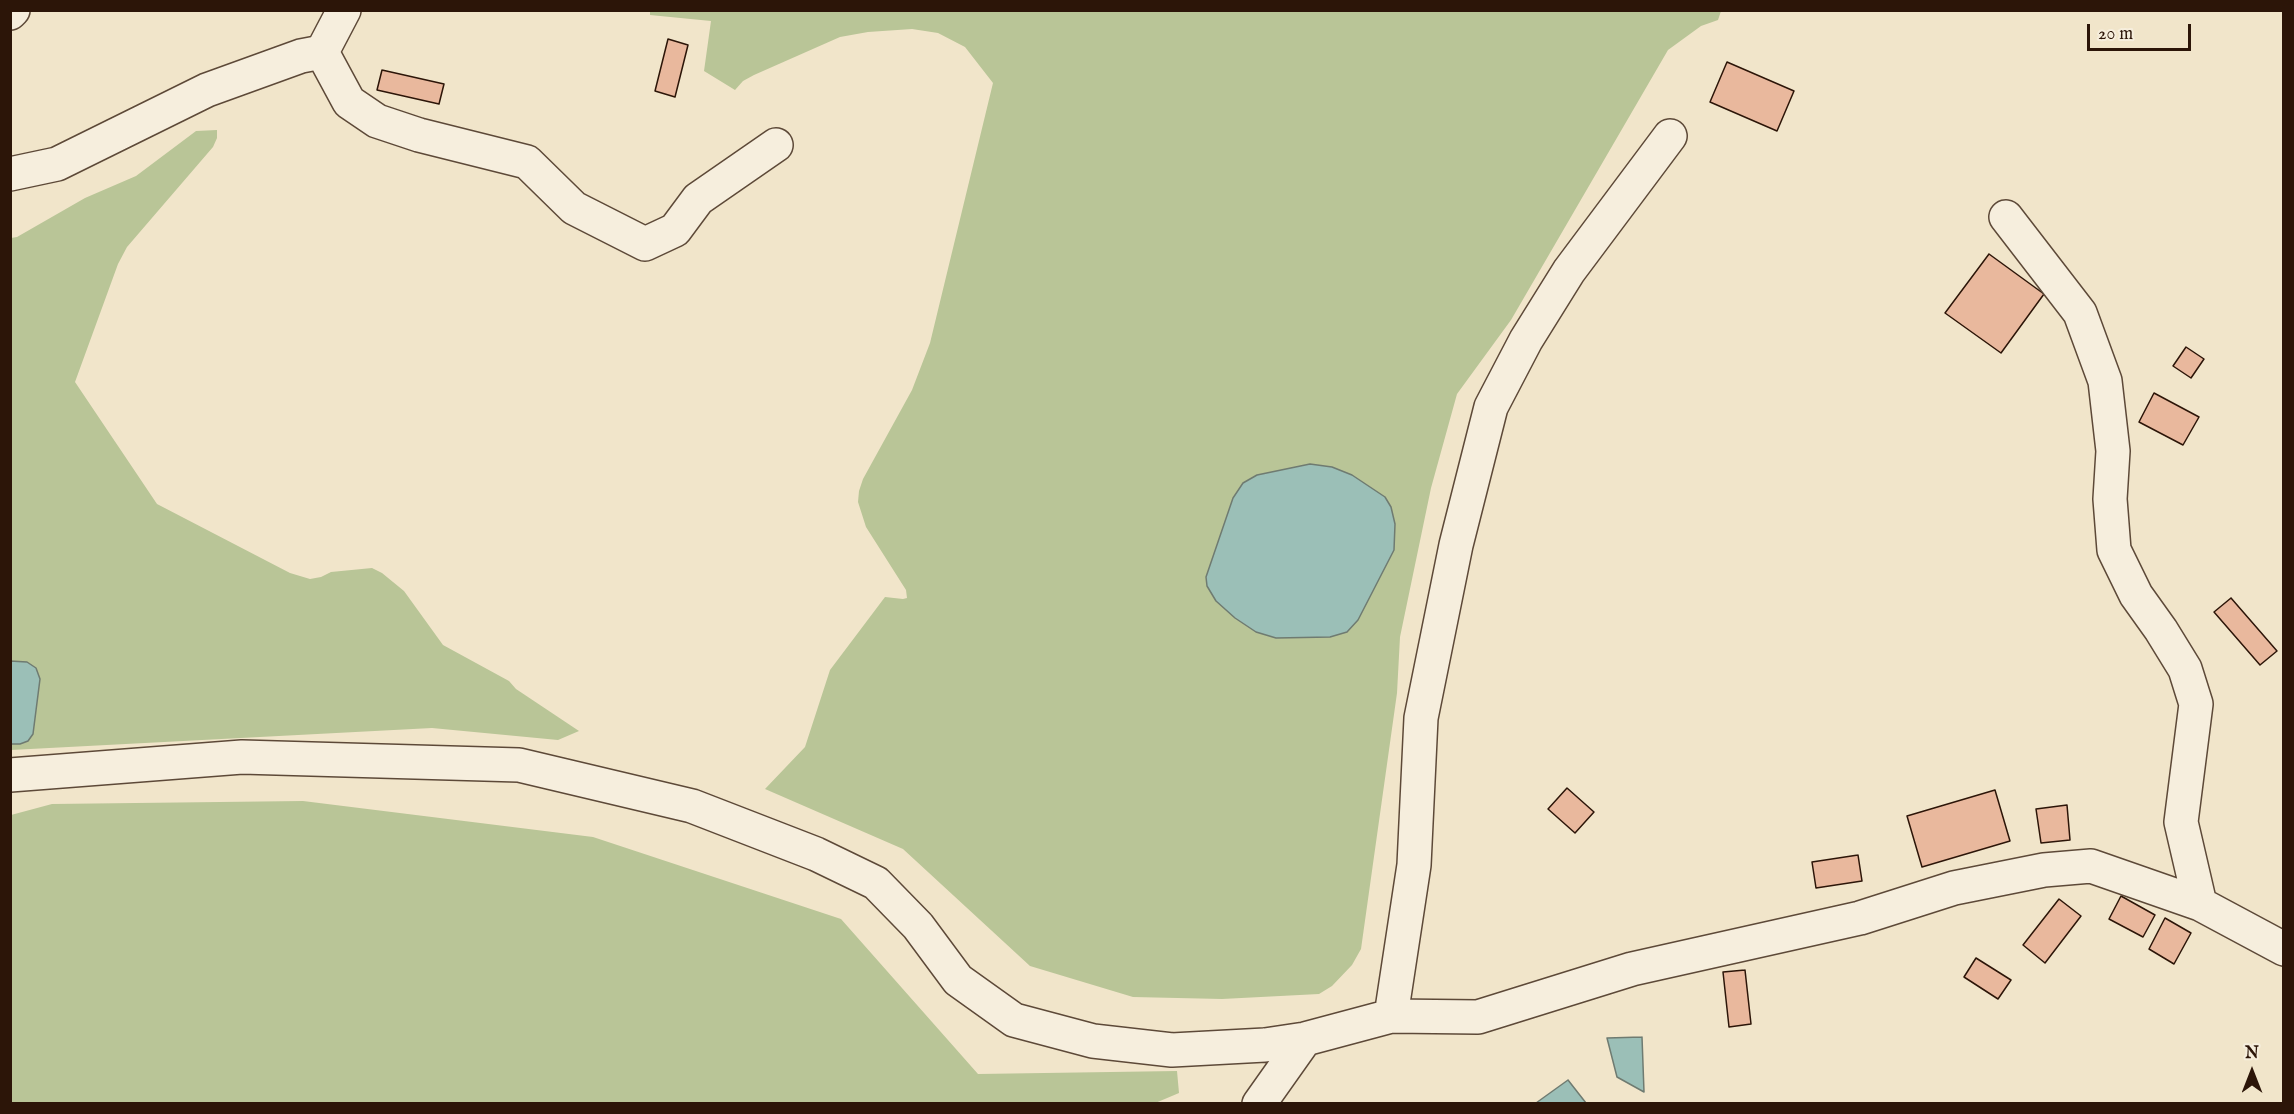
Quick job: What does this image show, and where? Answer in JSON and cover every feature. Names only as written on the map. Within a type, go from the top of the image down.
[{"type":"street","points":[[322,52],[344,10]]},
{"type":"street","points":[[322,52],[349,102],[377,121],[419,135],[527,162],[574,208],[645,244],[675,230],[698,199],[776,145]]},
{"type":"street","points":[[10,174],[57,164],[207,90],[301,56],[322,52]]},
{"type":"street","points":[[1391,1016],[1414,865],[1421,718],[1456,545],[1491,407],[1526,340],[1569,271],[1670,136]]},
{"type":"street","points":[[2006,217],[2080,313],[2105,381],[2113,451],[2110,499],[2114,550],[2136,595],[2185,669],[2196,704],[2181,822],[2200,904]]},
{"type":"street","points":[[10,775],[242,757],[519,765],[692,806],[816,854],[876,883],[918,926],[958,980],[1014,1020],[1093,1041],[1172,1050],[1265,1045],[1305,1039],[1391,1016],[1478,1017],[1632,969],[1860,918],[1954,888],[2044,870],[2091,866],[2200,904],[2283,949]]},
{"type":"street","points":[[1259,1104],[1305,1039]]},
{"type":"green space","points":[[650,11],[1721,11],[1718,20],[1701,26],[1668,50],[1511,320],[1457,394],[1431,488],[1400,637],[1397,693],[1361,949],[1352,965],[1332,986],[1319,994],[1222,999],[1133,997],[1030,966],[903,849],[765,789],[805,747],[830,670],[885,597],[907,598],[906,590],[866,527],[858,502],[859,491],[863,479],[912,390],[930,343],[993,83],[965,47],[938,33],[912,29],[868,32],[840,37],[754,75],[743,81],[735,90],[704,71],[711,21],[650,15]]},
{"type":"green space","points":[[217,130],[217,138],[213,147],[127,247],[118,264],[75,382],[157,504],[290,573],[310,579],[331,572],[372,568],[382,573],[404,591],[443,645],[509,681],[516,689],[579,731],[558,740],[432,728],[11,750],[11,238],[17,237],[85,198],[136,176],[196,131]]},
{"type":"green space","points":[[303,801],[593,837],[841,919],[978,1074],[1177,1071],[1179,1093],[1153,1104],[11,1103],[11,815],[52,804]]},
{"type":"water","points":[[1310,464],[1332,467],[1352,475],[1385,497],[1391,507],[1395,524],[1394,550],[1358,620],[1347,632],[1330,637],[1276,638],[1256,632],[1235,618],[1216,601],[1207,586],[1206,577],[1233,498],[1243,483],[1257,475]]},
{"type":"water","points":[[10,661],[27,662],[36,668],[40,679],[33,734],[28,741],[20,744],[11,744]]},
{"type":"water","points":[[1642,1037],[1644,1092],[1617,1077],[1607,1038]]},
{"type":"water","points":[[1568,1080],[1586,1103],[1536,1103]]},
{"type":"building","points":[[668,39],[688,45],[675,97],[655,91]]},
{"type":"building","points":[[1727,62],[1794,91],[1777,131],[1710,102]]},
{"type":"building","points":[[382,70],[444,84],[439,104],[377,90]]},
{"type":"building","points":[[1989,254],[2044,294],[2001,353],[1945,313]]},
{"type":"building","points":[[2186,347],[2204,359],[2191,378],[2173,366]]},
{"type":"building","points":[[2154,393],[2199,417],[2183,445],[2139,422]]},
{"type":"building","points":[[2231,598],[2277,651],[2260,665],[2214,612]]},
{"type":"building","points":[[1567,788],[1594,812],[1575,833],[1548,809]]},
{"type":"building","points":[[1995,790],[2010,841],[1922,867],[1907,816]]},
{"type":"building","points":[[2067,805],[2070,840],[2041,843],[2036,809]]},
{"type":"building","points":[[1858,855],[1862,881],[1816,888],[1812,862]]},
{"type":"building","points":[[2121,896],[2155,915],[2143,937],[2109,919]]},
{"type":"building","points":[[2059,899],[2081,916],[2045,963],[2023,945]]},
{"type":"building","points":[[2165,918],[2191,933],[2174,964],[2149,949]]},
{"type":"building","points":[[1976,958],[2011,980],[1998,999],[1964,977]]},
{"type":"building","points":[[1745,970],[1751,1024],[1729,1027],[1723,972]]}]
